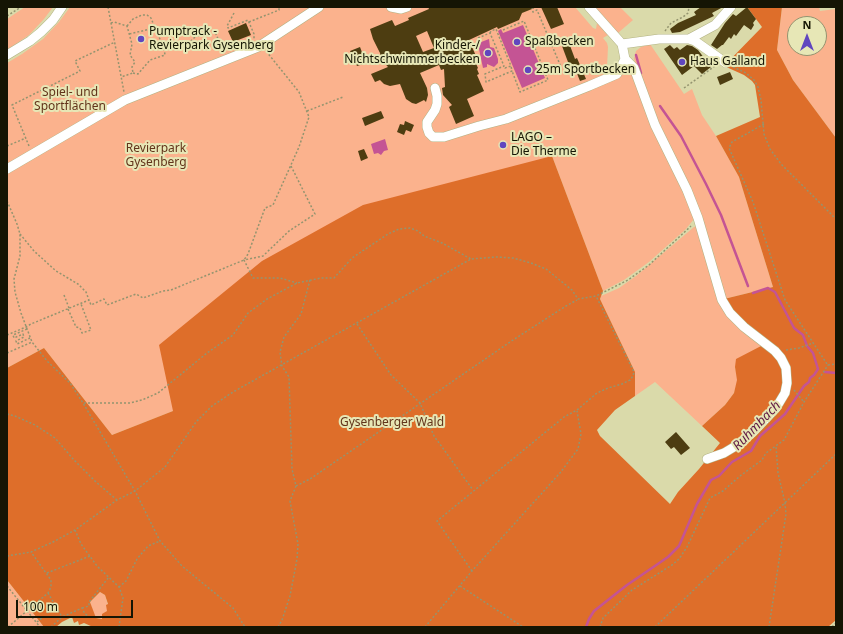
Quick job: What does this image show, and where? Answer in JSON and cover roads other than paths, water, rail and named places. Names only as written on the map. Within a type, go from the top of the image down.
[{"type":"street","points":[[7,55],[30,41],[52,20],[62,7]]},
{"type":"street","points":[[7,169],[125,100],[260,46],[319,7]]},
{"type":"street","points":[[391,7],[401,9],[407,7]]},
{"type":"street","points":[[590,7],[622,44],[625,59],[634,68],[655,125],[687,190],[698,218],[722,300],[730,313],[744,327],[775,351],[781,358],[786,368],[787,383],[785,393],[776,408],[739,444],[707,459]]},
{"type":"street","points":[[689,39],[715,24],[731,7]]},
{"type":"street","points":[[659,39],[665,31]]},
{"type":"street","points":[[622,44],[659,39],[689,39],[695,41],[727,64]]},
{"type":"street","points":[[435,88],[437,104],[427,122],[427,127],[429,133],[433,137],[444,137],[506,119],[617,74],[625,59]]},
{"type":"waterway","name":"Ruhmbach","points":[[636,55],[641,73]]},
{"type":"waterway","name":"Ruhmbach","points":[[660,106],[681,136],[706,184],[721,215],[748,286]]},
{"type":"waterway","name":"Ruhmbach","points":[[586,627],[594,611],[627,585],[668,557],[679,546],[697,504],[711,480],[719,476],[732,462],[751,451],[760,436],[785,414],[804,386],[809,382],[810,378],[818,369],[813,353],[807,346],[803,335],[794,328],[775,292],[768,288],[753,293]]},
{"type":"waterway","points":[[825,372],[836,373]]},
{"type":"place","name":"Pumptrack - Revierpark Gysenberg","points":[[141,39]]},
{"type":"place","name":"Spaßbecken","points":[[517,42]]},
{"type":"place","name":"Kinder-/ Nichtschwimmerbecken","points":[[488,53]]},
{"type":"place","name":"Haus Galland","points":[[682,62]]},
{"type":"place","name":"25m Sportbecken","points":[[528,70]]},
{"type":"place","name":"LAGO – Die Therme","points":[[503,145]]},
{"type":"park label","name":"Spiel- und Sportflächen","points":[[70,100]]},
{"type":"park label","name":"Revierpark Gysenberg","points":[[156,156]]},
{"type":"park label","name":"Gysenberger Wald","points":[[392,423]]}]
